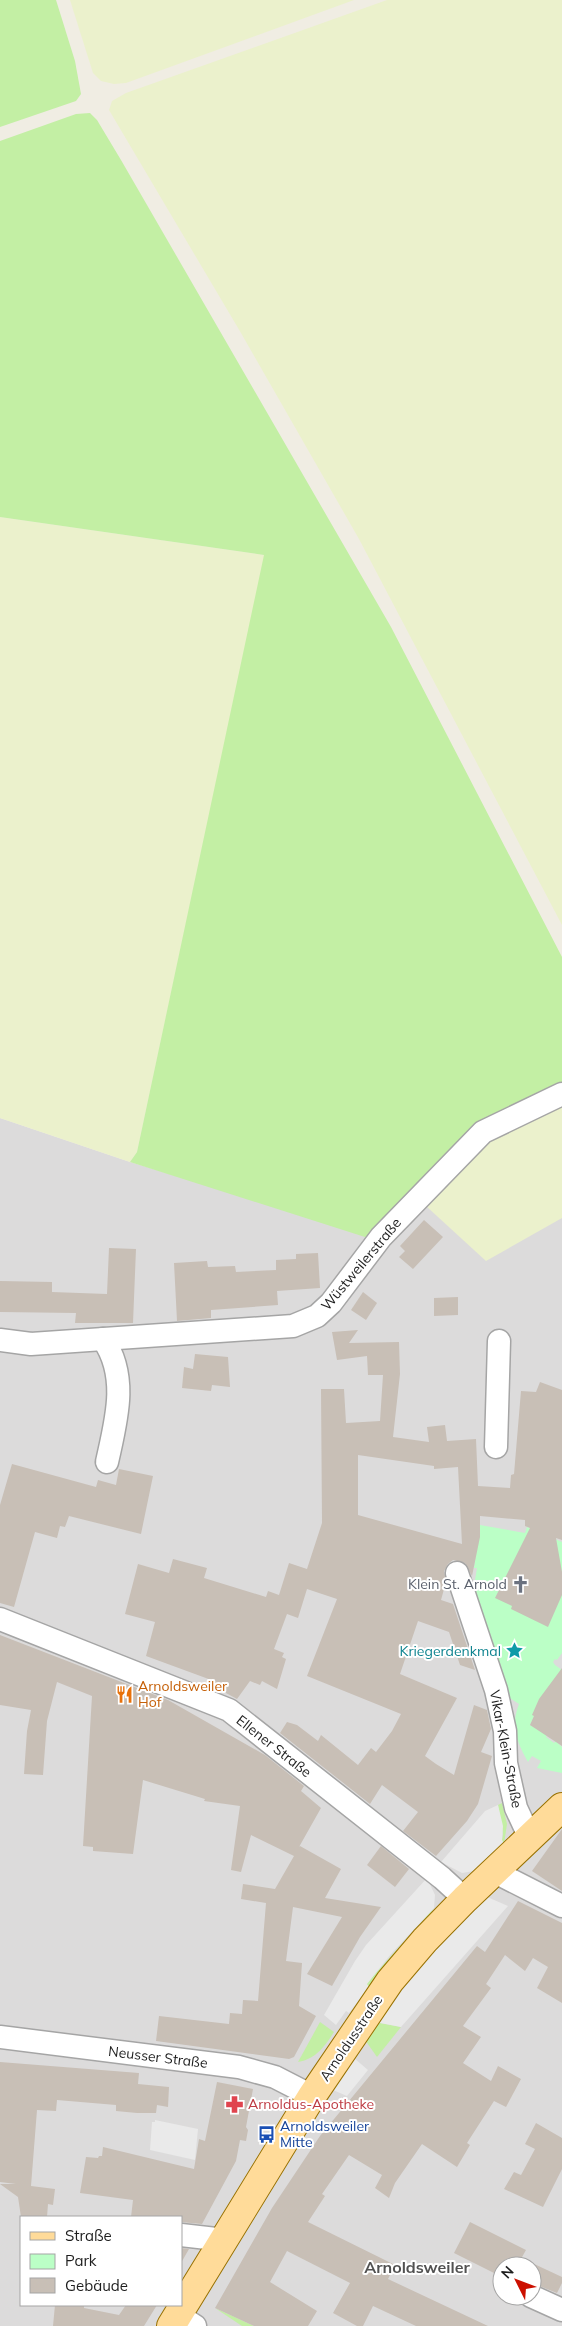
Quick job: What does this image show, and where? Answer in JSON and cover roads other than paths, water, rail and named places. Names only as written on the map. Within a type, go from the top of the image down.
[{"type":"main road","name":"Arnoldusstraße","points":[[181,2322],[225,2240],[312,2096],[390,1981],[425,1940],[465,1899],[562,1807]]},
{"type":"street","name":"Wüstweilerstraße","points":[[0,1340],[31,1344],[293,1326],[317,1316],[331,1303],[381,1237],[483,1132],[562,1094]]},
{"type":"street","points":[[103,1339],[110,1349],[117,1370],[120,1400],[106,1462]]},
{"type":"street","points":[[496,1447],[499,1342]]},
{"type":"street","name":"Vikar-Klein-Straße","points":[[457,1573],[496,1690],[505,1731],[506,1763],[516,1808],[530,1838]]},
{"type":"street","name":"Ellener Straße","points":[[0,1619],[229,1710],[442,1878],[465,1899]]},
{"type":"street","points":[[495,1872],[562,1906]]},
{"type":"street","name":"Neusser Straße","points":[[0,2036],[239,2068],[275,2077],[312,2096]]},
{"type":"street","points":[[182,2235],[225,2240]]},
{"type":"street","points":[[542,2301],[562,2310]]},
{"type":"place","name":"Klein St. Arnold","points":[[521,1584]]},
{"type":"place","name":"Kriegerdenkmal","points":[[515,1651]]},
{"type":"place","name":"Arnoldsweiler Hof","points":[[124,1694]]},
{"type":"place","name":"Arnoldus-Apotheke","points":[[234,2104]]},
{"type":"place","name":"Arnoldsweiler Mitte","points":[[266,2134]]},
{"type":"district","name":"Arnoldsweiler","points":[[417,2267]]}]
